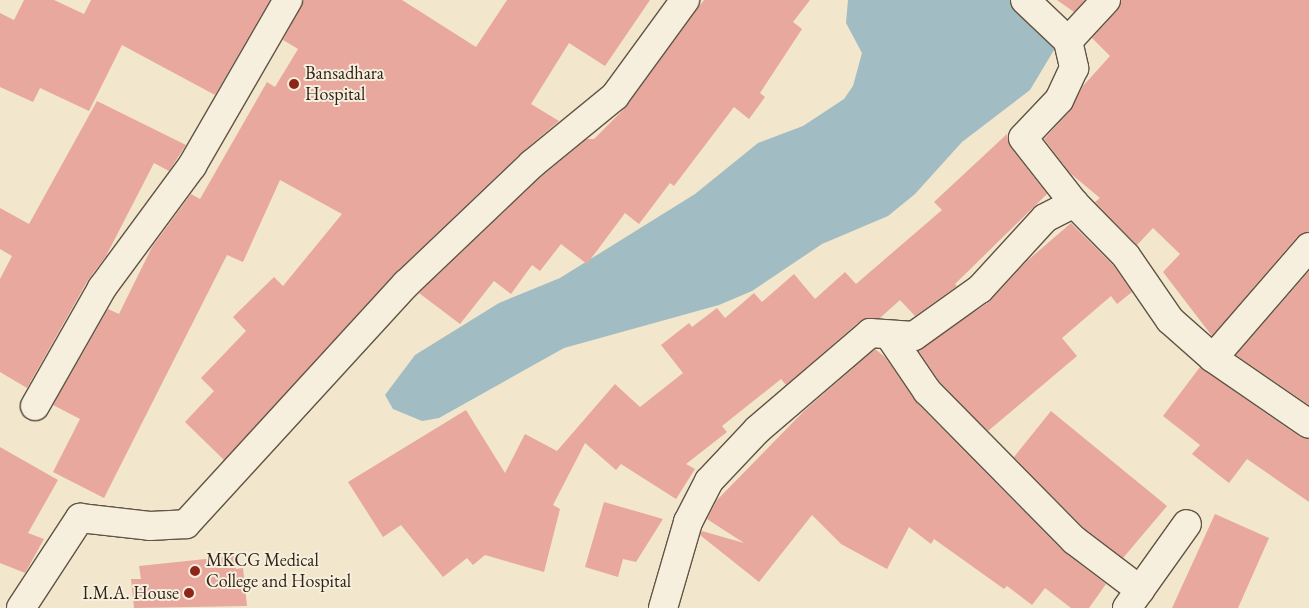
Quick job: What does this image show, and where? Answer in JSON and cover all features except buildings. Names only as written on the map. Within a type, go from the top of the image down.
[{"type":"street","points":[[35,406],[102,288],[192,166],[288,0]]},
{"type":"street","points":[[21,608],[80,518],[150,526],[186,524],[406,284],[532,164],[615,96],[685,0]]},
{"type":"street","points":[[1025,0],[1068,41],[1074,68],[1058,100],[1023,138],[1074,203],[1126,256],[1170,320],[1213,358],[1309,424]]},
{"type":"street","points":[[1068,41],[1106,0]]},
{"type":"street","points":[[663,608],[688,522],[709,481],[757,430],[870,333],[914,336],[980,289],[1045,218],[1074,203]]},
{"type":"street","points":[[1213,358],[1309,247]]},
{"type":"street","points":[[889,335],[927,390],[1133,599],[1187,524]]},
{"type":"water","points":[[848,0],[1020,0],[1057,45],[1030,90],[962,142],[915,194],[888,216],[822,244],[752,291],[719,305],[564,348],[439,418],[422,421],[393,409],[385,395],[415,355],[499,303],[560,278],[695,194],[758,143],[803,126],[844,99],[853,86],[862,53],[846,23]]},
{"type":"place","name":"Bansadhara Hospital","points":[[294,84]]},
{"type":"place","name":"MKCG Medical College and Hospital","points":[[195,571]]},
{"type":"place","name":"I.M.A. House","points":[[189,593]]}]
